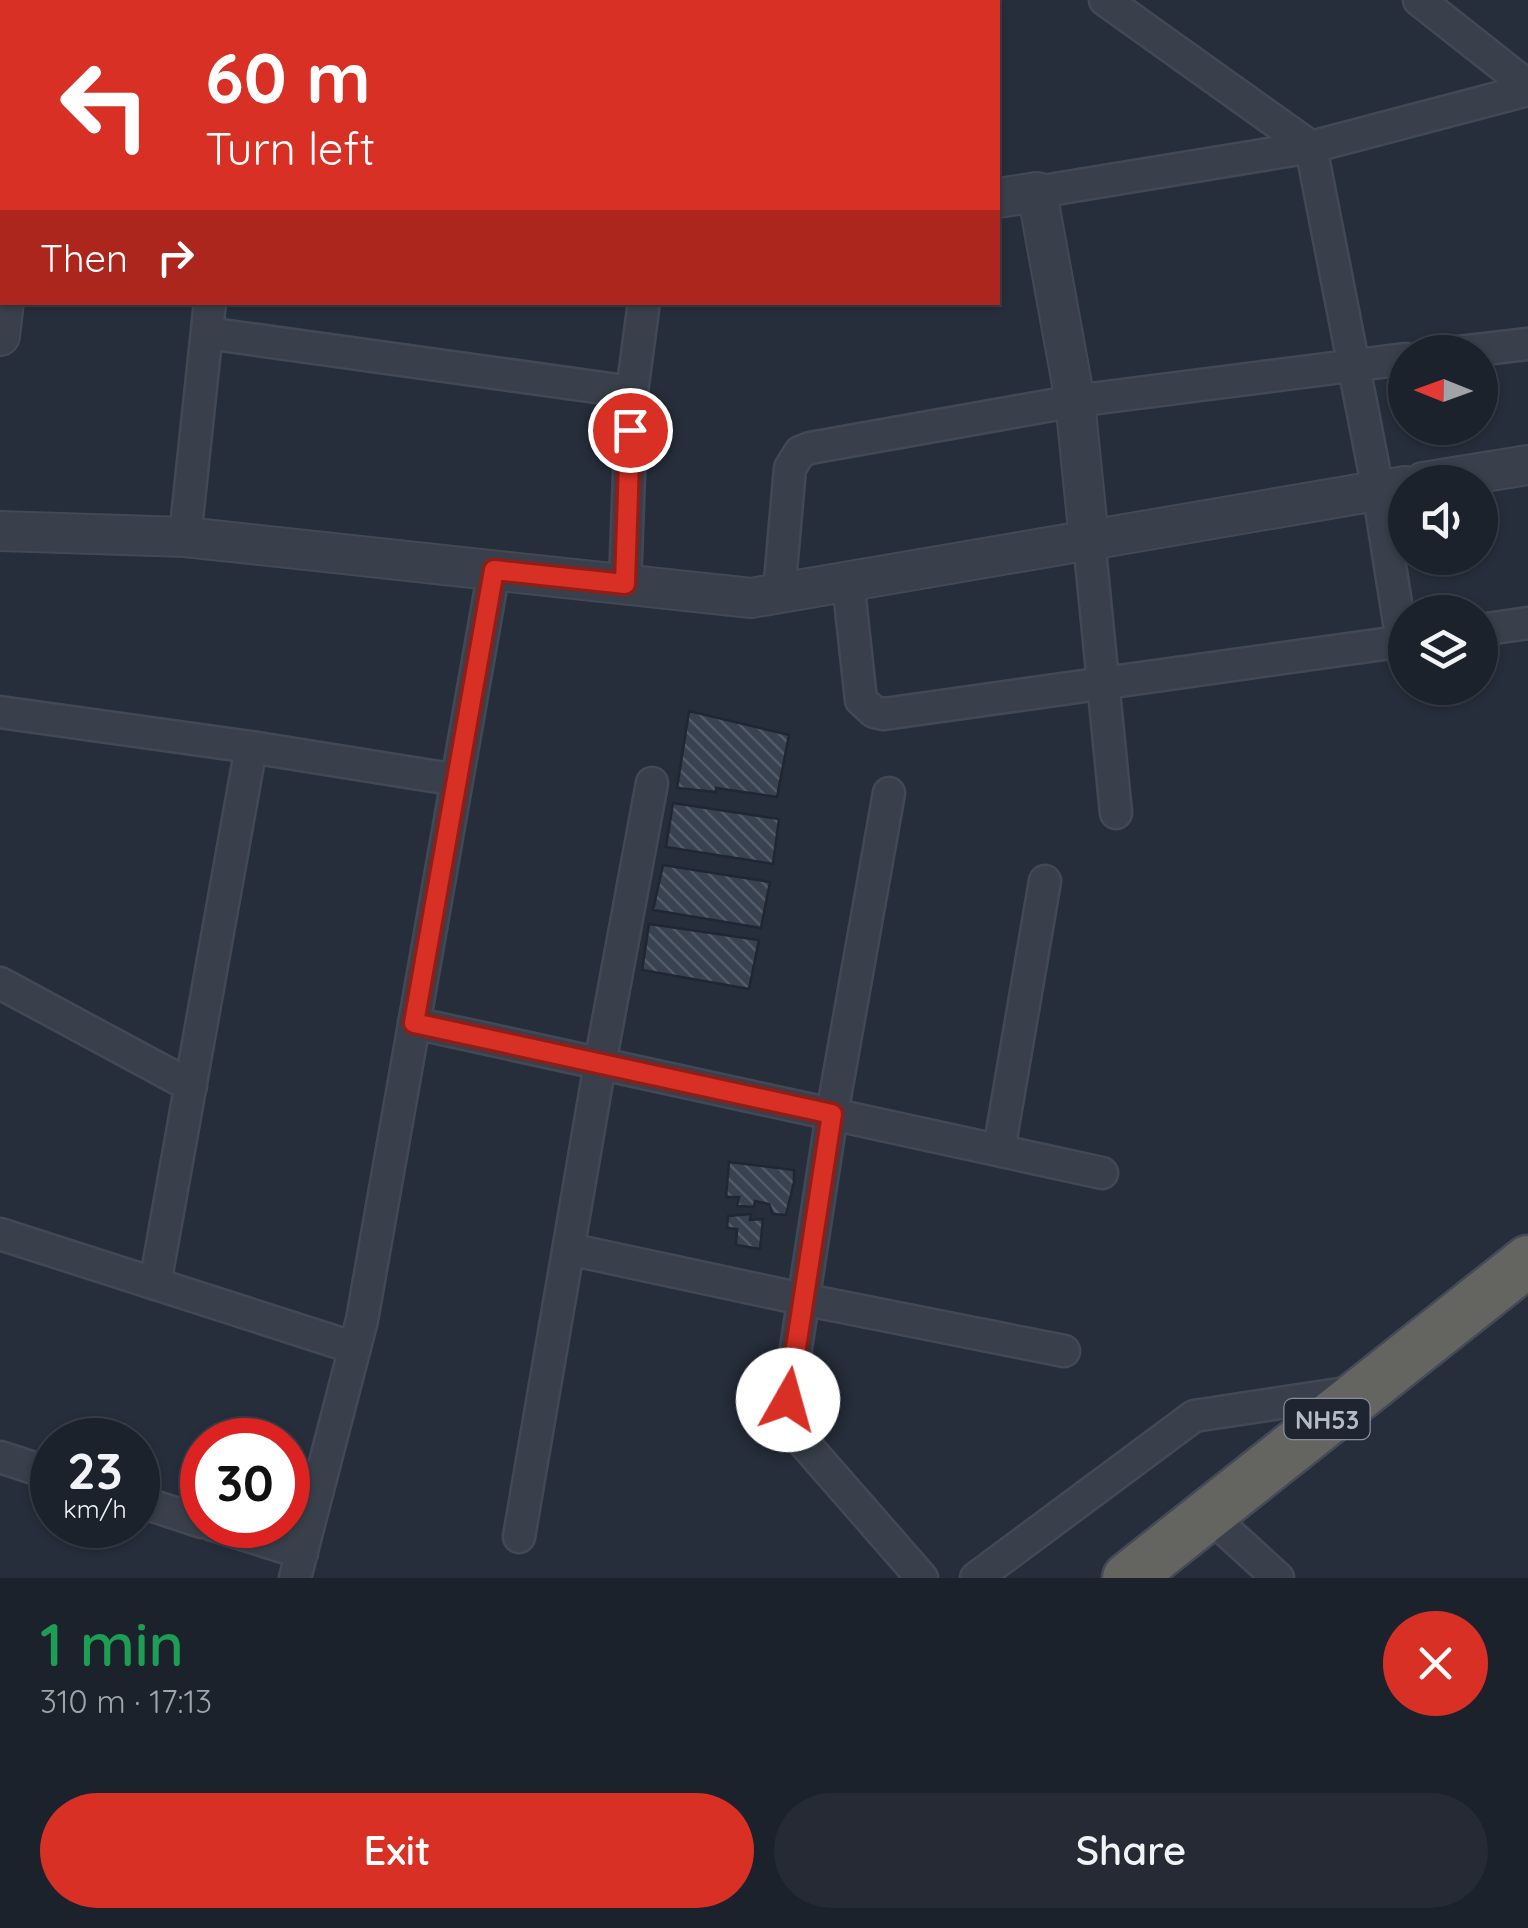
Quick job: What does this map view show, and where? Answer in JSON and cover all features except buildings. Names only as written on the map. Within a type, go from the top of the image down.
[{"type":"highway","name":"NH53","points":[[1128,1578],[1528,1262]]},
{"type":"street","points":[[1105,0],[1311,147],[1353,366],[1388,475]]},
{"type":"street","points":[[1419,0],[1528,88]]},
{"type":"street","points":[[1000,198],[1311,147],[1528,88]]},
{"type":"street","points":[[1036,192],[1075,401],[1116,813]]},
{"type":"street","points":[[0,336],[4,305]]},
{"type":"street","points":[[625,584],[632,392],[644,305]]},
{"type":"street","points":[[184,538],[209,318],[632,392]]},
{"type":"street","points":[[1498,348],[1528,344]]},
{"type":"street","points":[[779,593],[790,468],[800,452],[810,448],[1075,401],[1388,362]]},
{"type":"street","points":[[1498,470],[1528,465]]},
{"type":"street","points":[[0,531],[184,538],[751,598],[1388,489]]},
{"type":"street","points":[[261,1548],[299,1566],[362,1320],[494,570]]},
{"type":"street","points":[[848,581],[861,700],[874,712],[884,714],[1388,643]]},
{"type":"street","points":[[1498,627],[1528,623]]},
{"type":"street","points":[[0,712],[457,780]]},
{"type":"street","points":[[155,1284],[251,747]]},
{"type":"street","points":[[519,1537],[652,782]]},
{"type":"street","points":[[889,793],[832,1114],[788,1400],[805,1444],[922,1578]]},
{"type":"street","points":[[999,1150],[1044,881]]},
{"type":"street","points":[[0,983],[191,1086]]},
{"type":"street","points":[[414,1023],[1102,1172]]},
{"type":"street","points":[[0,1234],[355,1348]]},
{"type":"street","points":[[568,1249],[1064,1351]]},
{"type":"street","points":[[976,1578],[1194,1416],[1362,1390]]},
{"type":"street","points":[[0,1457],[30,1467]]},
{"type":"street","points":[[1208,1514],[1278,1578]]},
{"type":"route","points":[[630,430],[625,584],[494,570],[414,1023],[832,1114],[788,1400]]}]
